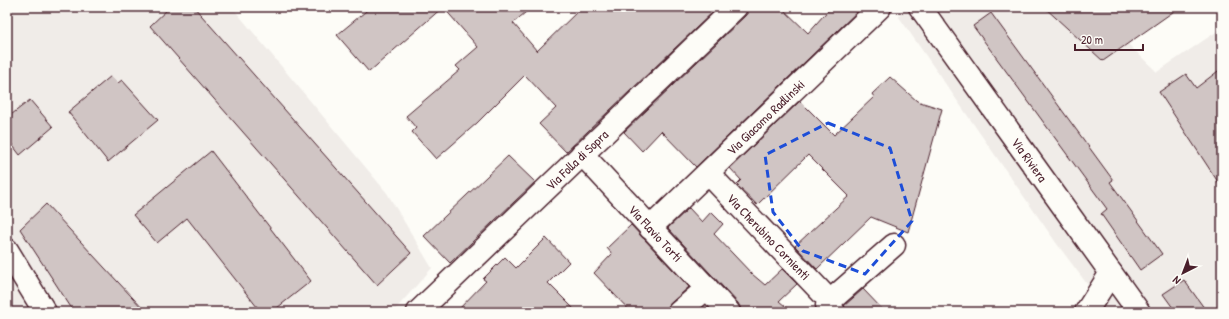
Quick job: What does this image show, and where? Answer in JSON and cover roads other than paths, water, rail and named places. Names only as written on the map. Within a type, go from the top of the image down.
[{"type":"street","name":"Via Folla di Sopra","points":[[418,312],[736,7]]},
{"type":"street","name":"Via Giacomo Radlinski","points":[[650,228],[880,7]]},
{"type":"street","name":"Via Riviera","points":[[920,7],[1139,312]]},
{"type":"street","name":"Via Flavio Torti","points":[[582,154],[729,312]]},
{"type":"street","name":"Via Cherubino Cornienti","points":[[708,173],[832,306],[894,245]]},
{"type":"street","points":[[7,250],[45,312]]},
{"type":"street","points":[[1086,312],[1111,273]]},
{"type":"street","points":[[679,312],[707,288]]}]
